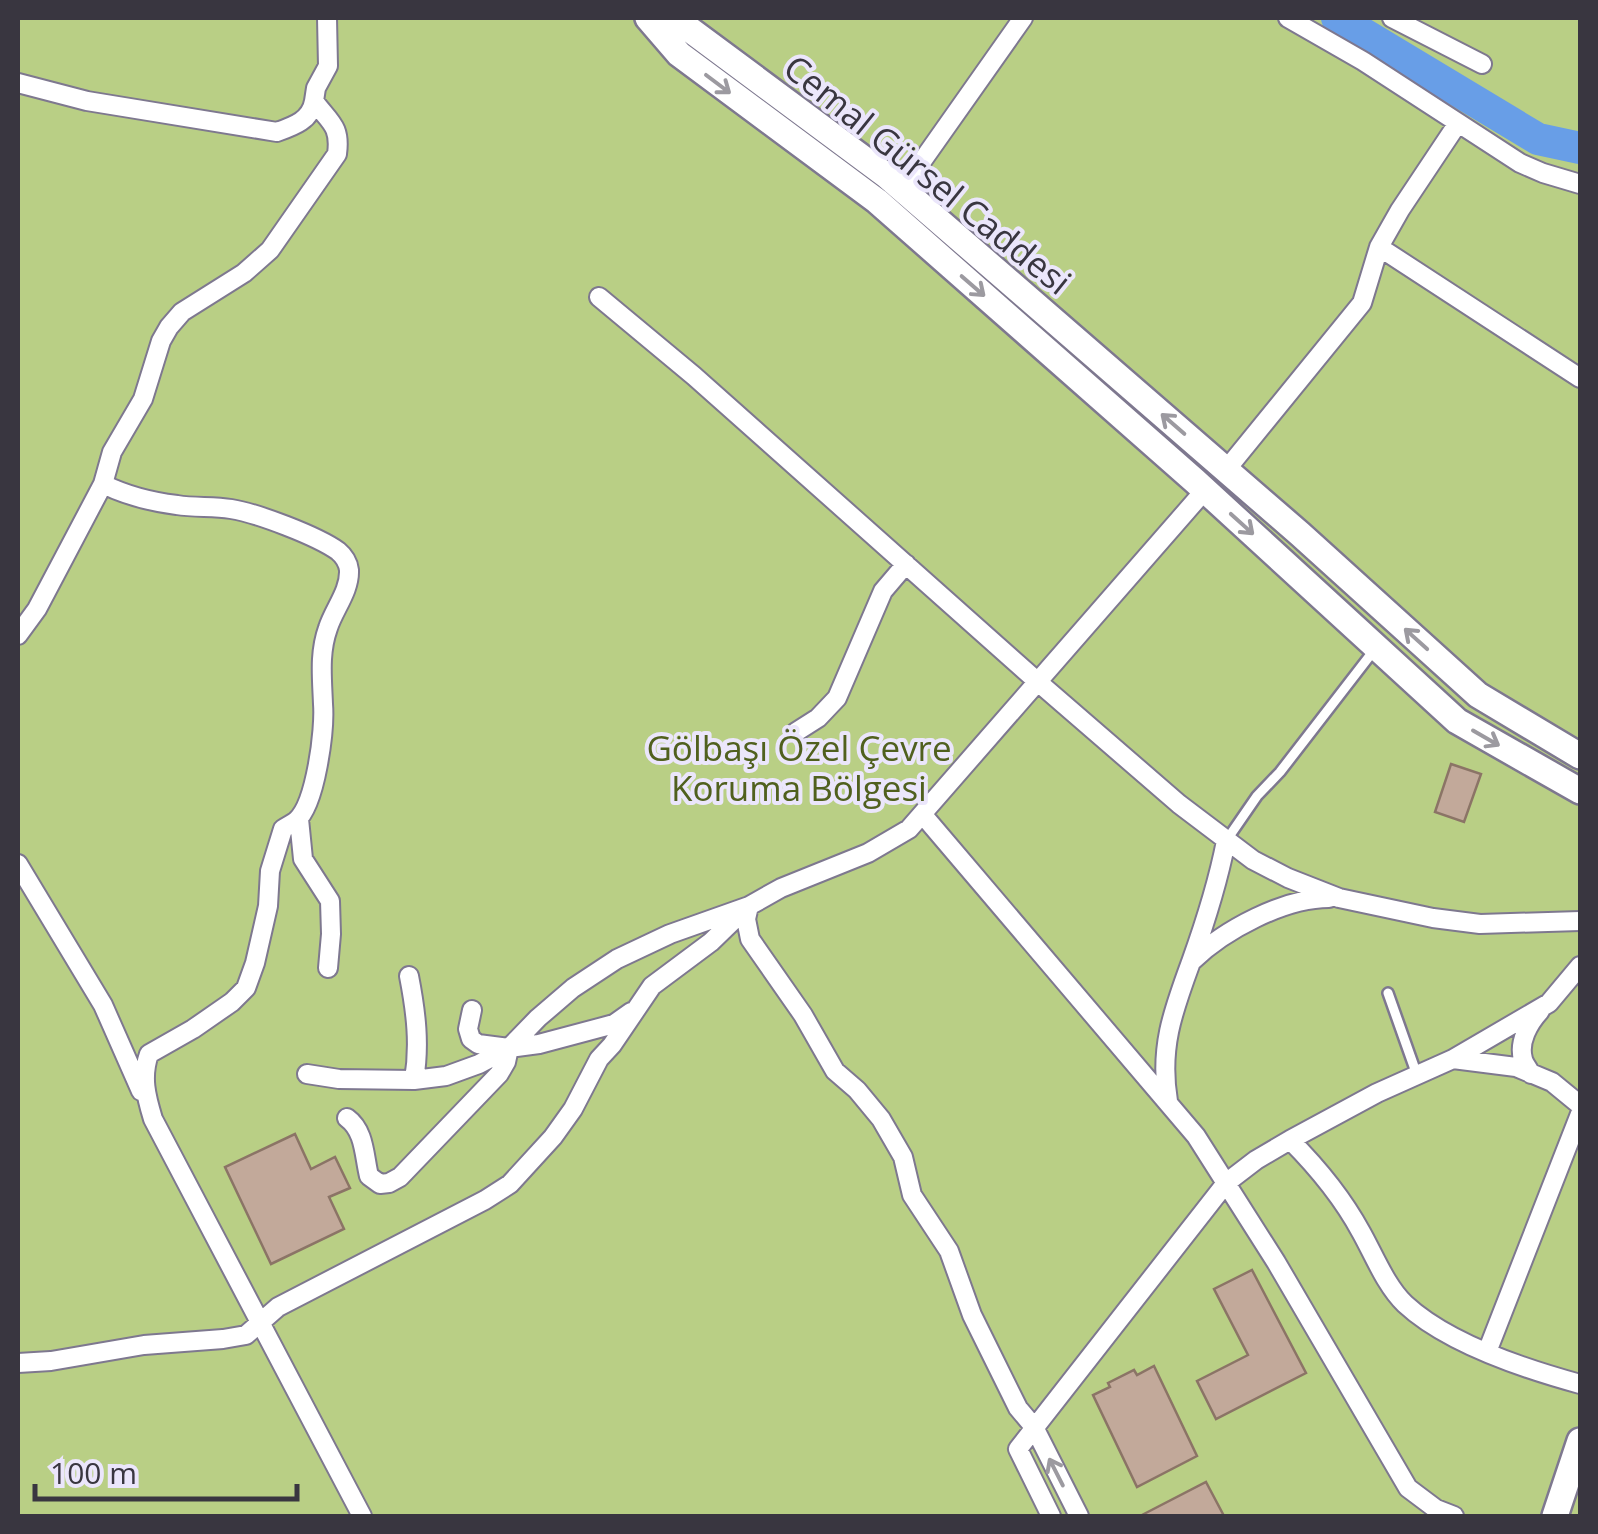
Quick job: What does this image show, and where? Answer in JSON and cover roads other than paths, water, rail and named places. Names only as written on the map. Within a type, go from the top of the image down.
[{"type":"street","points":[[18,84],[87,102],[277,132],[293,127],[313,110],[316,88],[328,66],[327,18]]},
{"type":"street","name":"Cemal Gürsel Caddesi","points":[[648,18],[689,29],[886,176],[1226,470],[1478,695],[1580,756]]},
{"type":"street","name":"Cemal Gürsel Caddesi","points":[[648,18],[679,54],[877,201],[1205,490],[1457,721],[1580,791]]},
{"type":"street","points":[[913,174],[1023,18]]},
{"type":"street","points":[[1288,18],[1363,61],[1520,163],[1580,184]]},
{"type":"street","points":[[1392,18],[1482,64]]},
{"type":"street","points":[[18,635],[37,609],[103,484],[112,452],[143,399],[169,327],[182,312],[244,273],[270,250],[336,154],[336,129],[314,101]]},
{"type":"street","points":[[1226,470],[1362,303],[1379,247],[1458,123]]},
{"type":"street","points":[[1379,247],[1580,378]]},
{"type":"street","points":[[599,296],[1038,682],[1252,860],[1339,898],[1432,918],[1480,924],[1580,921]]},
{"type":"street","points":[[103,484],[177,505],[232,509],[262,517],[323,543],[347,561],[346,588],[322,648],[324,719],[317,776],[299,819],[303,860],[330,901],[328,968]]},
{"type":"street","points":[[307,1074],[414,1080],[446,1076],[479,1064],[509,1048],[573,988],[616,959],[670,934],[749,906],[781,888],[868,853],[909,829],[1205,490]]},
{"type":"street","points":[[796,732],[818,718],[837,698],[882,591],[906,564]]},
{"type":"street","points":[[922,815],[1196,1136],[1276,1262],[1408,1488],[1442,1514]]},
{"type":"street","points":[[154,1119],[144,1085],[149,1054],[193,1029],[246,988],[256,963],[268,906],[274,852],[283,828],[299,819]]},
{"type":"street","points":[[1168,1103],[1164,1076],[1168,1034],[1178,992],[1210,908],[1226,841]]},
{"type":"street","points":[[18,864],[103,1005],[154,1119],[362,1516]]},
{"type":"street","points":[[1191,962],[1211,942],[1238,926],[1310,898],[1339,898]]},
{"type":"street","points":[[18,1364],[246,1335],[278,1307],[485,1200],[510,1184],[563,1123],[599,1059],[652,986],[711,942],[749,906]]},
{"type":"street","points":[[749,906],[746,920],[750,940],[835,1071],[881,1119],[903,1156],[912,1195],[949,1251],[972,1315],[1018,1408],[1034,1427],[1079,1516]]},
{"type":"street","points":[[1532,1074],[1523,1059],[1522,1041],[1534,1017],[1580,966]]},
{"type":"street","points":[[408,976],[417,1018],[414,1080]]},
{"type":"street","points":[[1052,1516],[1018,1449],[1226,1183],[1290,1140],[1377,1092],[1452,1058],[1549,1002]]},
{"type":"street","points":[[472,1010],[468,1029],[471,1039],[478,1044],[509,1048],[614,1024],[638,1005]]},
{"type":"street","points":[[347,1118],[353,1120],[358,1130],[370,1176],[380,1184],[389,1183],[400,1177],[500,1074],[509,1048]]},
{"type":"street","points":[[1452,1058],[1516,1067],[1552,1082],[1580,1105]]},
{"type":"street","points":[[1487,1352],[1580,1114]]},
{"type":"street","points":[[1290,1140],[1334,1188],[1403,1302],[1430,1323],[1487,1352],[1580,1384]]},
{"type":"street","points":[[1556,1516],[1580,1441]]},
{"type":"lane","points":[[1226,841],[1257,796],[1376,647]]},
{"type":"lane","points":[[1388,994],[1417,1074]]},
{"type":"waterway","points":[[1337,18],[1538,139],[1580,148]]},
{"type":"park label","name":"Gölbaşı Özel Çevre Koruma Bölgesi","points":[[799,767]]}]
